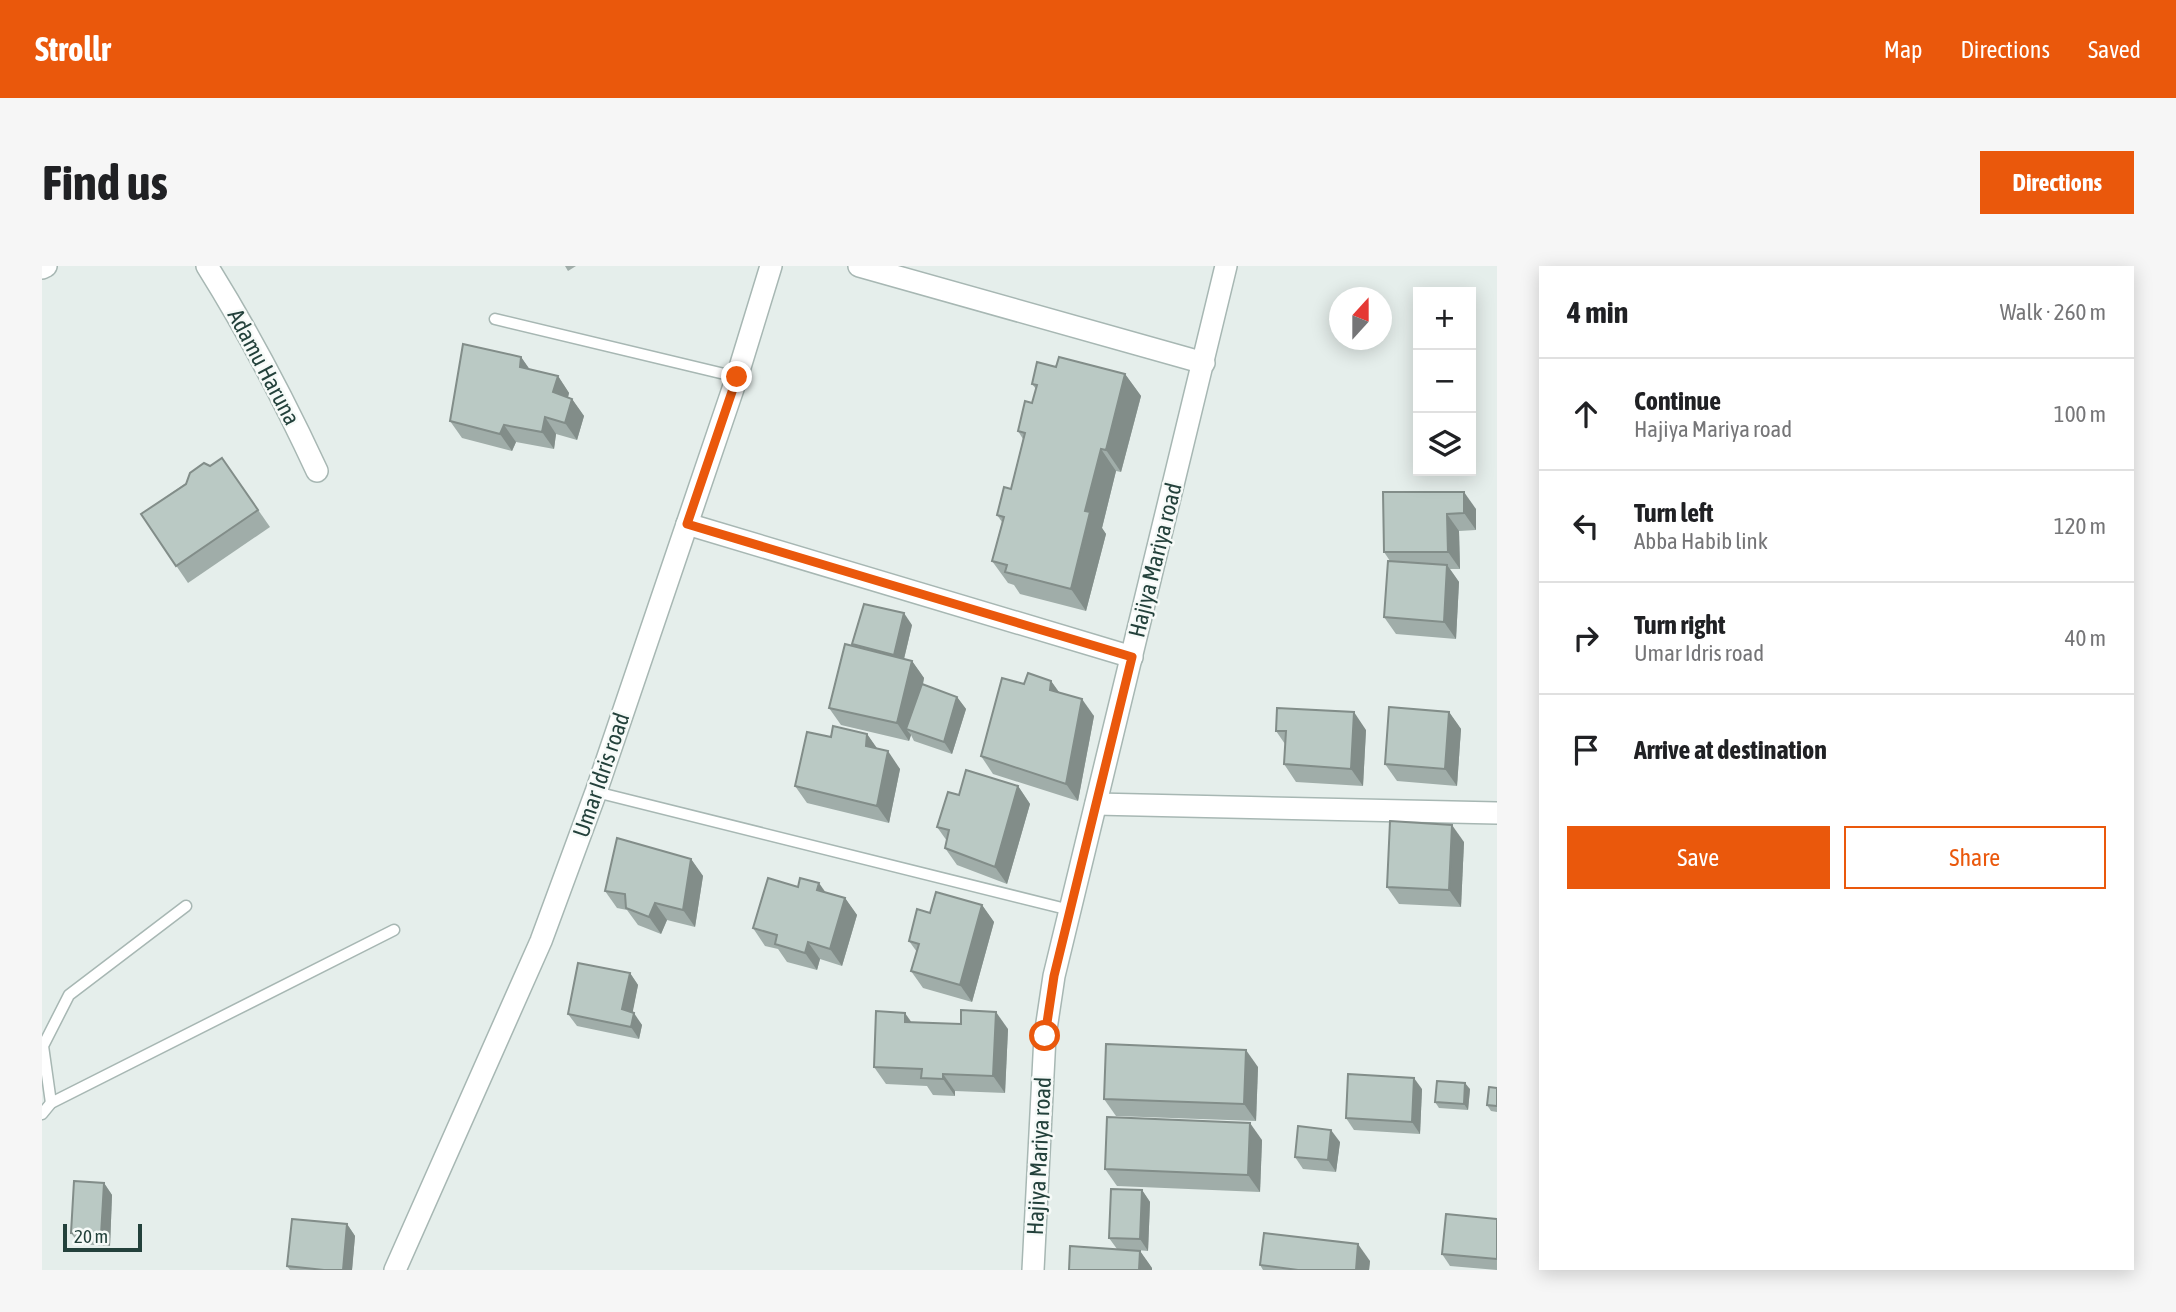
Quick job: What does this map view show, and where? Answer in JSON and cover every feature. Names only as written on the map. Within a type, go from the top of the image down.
[{"type":"street","name":"Adamu Haruna","points":[[207,266],[274,381],[317,471]]},
{"type":"street","name":"Umar Idris road","points":[[396,1270],[541,941],[596,792],[737,377],[771,266]]},
{"type":"street","points":[[859,266],[1204,363]]},
{"type":"street","name":"Hajiya Mariya road","points":[[1033,1270],[1045,1036],[1054,976],[1226,266]]},
{"type":"street","points":[[687,524],[1132,657]]},
{"type":"street","points":[[1096,804],[1497,813]]},
{"type":"lane","points":[[495,319],[737,377]]},
{"type":"lane","points":[[596,792],[1070,910]]},
{"type":"lane","points":[[51,1103],[42,1046],[69,995],[186,906]]},
{"type":"lane","points":[[42,1114],[51,1103],[394,930]]},
{"type":"building","points":[[463,344],[521,357],[520,367],[558,376],[553,392],[572,399],[565,423],[545,417],[542,432],[504,425],[500,434],[450,421]]},
{"type":"building","points":[[1059,357],[1125,374],[1106,450],[1101,449],[1085,511],[1090,512],[1071,589],[1005,572],[1007,565],[992,561],[1004,517],[997,515],[1004,487],[1011,489],[1025,433],[1018,431],[1025,401],[1032,403],[1037,385],[1032,384],[1037,362],[1056,367]]},
{"type":"building","points":[[222,458],[258,510],[176,566],[141,514],[186,484],[190,473],[204,463],[210,466]]},
{"type":"building","points":[[1383,492],[1464,492],[1464,513],[1447,514],[1448,552],[1384,552]]},
{"type":"building","points":[[1388,561],[1447,565],[1444,622],[1384,617]]},
{"type":"building","points":[[864,604],[904,613],[894,655],[852,644]]},
{"type":"building","points":[[845,644],[912,661],[897,723],[829,708]]},
{"type":"building","points":[[1028,673],[1051,681],[1050,690],[1082,699],[1066,784],[981,756],[1002,678],[1024,684]]},
{"type":"building","points":[[922,684],[957,697],[944,742],[906,729]]},
{"type":"building","points":[[1389,707],[1449,712],[1445,769],[1385,764]]},
{"type":"building","points":[[1277,708],[1354,712],[1351,769],[1284,764],[1286,731],[1276,731]]},
{"type":"building","points":[[833,726],[867,734],[866,746],[888,751],[877,806],[795,786],[807,732],[831,737]]},
{"type":"building","points":[[966,770],[1018,786],[995,867],[945,848],[949,830],[937,827],[948,792],[959,795]]},
{"type":"building","points":[[1390,821],[1452,825],[1449,890],[1387,887]]},
{"type":"building","points":[[617,838],[691,859],[683,910],[655,903],[649,917],[626,908],[625,894],[605,891]]},
{"type":"building","points":[[768,878],[798,887],[800,878],[819,883],[817,890],[845,898],[830,949],[808,942],[805,953],[775,944],[777,935],[753,928]]},
{"type":"building","points":[[936,892],[982,905],[960,985],[911,971],[919,944],[909,941],[917,909],[930,913]]},
{"type":"building","points":[[578,963],[630,973],[622,1009],[634,1013],[631,1027],[568,1014]]},
{"type":"building","points":[[961,1010],[996,1012],[993,1076],[943,1074],[943,1079],[921,1078],[922,1069],[874,1067],[876,1011],[905,1013],[905,1022],[961,1024]]},
{"type":"building","points":[[1106,1044],[1246,1050],[1244,1104],[1104,1099]]},
{"type":"building","points":[[1348,1074],[1414,1078],[1412,1122],[1346,1118]]},
{"type":"building","points":[[1437,1081],[1465,1083],[1464,1104],[1435,1102]]},
{"type":"building","points":[[1489,1087],[1497,1088],[1497,1106],[1487,1105]]},
{"type":"building","points":[[1107,1117],[1250,1123],[1248,1175],[1105,1169]]},
{"type":"building","points":[[1298,1126],[1331,1130],[1328,1160],[1295,1157]]},
{"type":"building","points":[[74,1181],[104,1183],[101,1235],[71,1233]]},
{"type":"building","points":[[1111,1189],[1142,1190],[1140,1239],[1109,1238]]},
{"type":"building","points":[[1446,1214],[1497,1219],[1497,1259],[1442,1254]]},
{"type":"building","points":[[292,1219],[347,1224],[343,1270],[287,1266]]},
{"type":"building","points":[[1264,1233],[1358,1244],[1356,1270],[1298,1270],[1260,1265]]},
{"type":"building","points":[[1070,1246],[1140,1251],[1139,1270],[1069,1270]]},
{"type":"route","points":[[737,377],[687,524],[1132,657],[1054,976],[1045,1036]]}]
